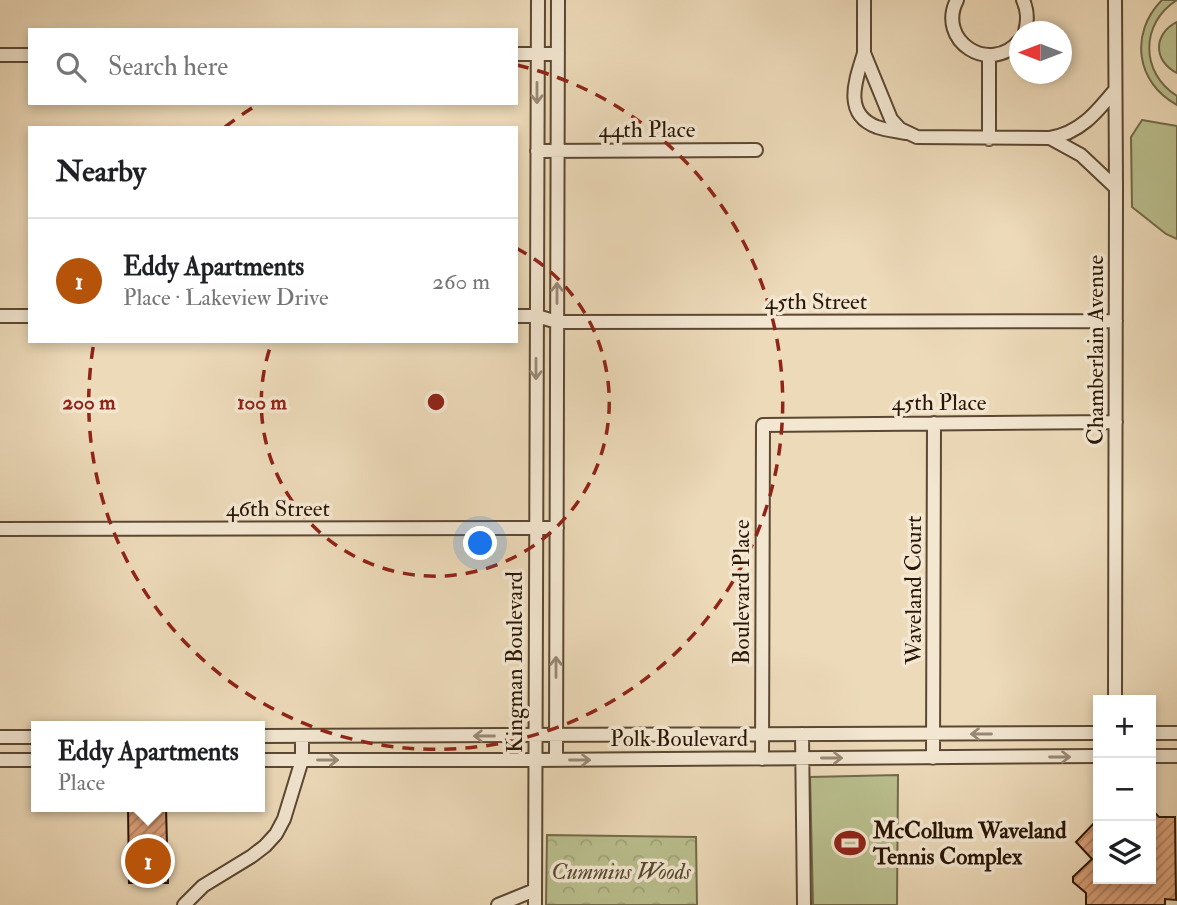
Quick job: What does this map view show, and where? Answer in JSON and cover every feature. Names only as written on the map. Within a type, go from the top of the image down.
[{"type":"street","name":"Kingman Boulevard","points":[[535,905],[538,0]]},
{"type":"street","name":"Kingman Boulevard","points":[[556,760],[558,0]]},
{"type":"street","points":[[864,0],[864,53],[853,94],[856,107],[864,119],[876,126],[917,137],[1050,138],[1076,130],[1089,121],[1115,90]]},
{"type":"street","points":[[957,0],[952,16],[958,39],[971,50],[989,56],[1009,49]]},
{"type":"street","points":[[1023,0],[1028,21]]},
{"type":"street","name":"Chamberlain Avenue","points":[[1115,0],[1115,695]]},
{"type":"street","points":[[864,53],[891,119],[909,134]]},
{"type":"street","points":[[518,54],[558,54]]},
{"type":"street","points":[[0,55],[28,55]]},
{"type":"street","points":[[989,56],[989,138]]},
{"type":"street","points":[[1050,138],[1081,155],[1116,188]]},
{"type":"street","name":"44th Place","points":[[537,150],[756,150]]},
{"type":"street","points":[[0,316],[28,316]]},
{"type":"street","name":"45th Street","points":[[518,316],[537,316],[557,322],[1116,321]]},
{"type":"street","name":"45th Place","points":[[763,425],[1116,422]]},
{"type":"street","name":"Waveland Court","points":[[933,758],[934,424]]},
{"type":"street","name":"Boulevard Place","points":[[762,759],[763,425]]},
{"type":"street","name":"46th Street","points":[[0,529],[557,528]]},
{"type":"street","name":"Polk Boulevard","points":[[265,736],[1093,733]]},
{"type":"street","points":[[1156,733],[1177,733]]},
{"type":"street","points":[[802,734],[804,905]]},
{"type":"street","points":[[184,905],[203,886],[252,856],[276,834],[284,819],[302,760],[302,736]]},
{"type":"street","points":[[0,737],[31,737]]},
{"type":"street","points":[[1156,756],[1177,756]]},
{"type":"street","name":"Polk Boulevard","points":[[265,760],[1093,757]]},
{"type":"street","points":[[0,760],[31,760]]},
{"type":"street","points":[[498,905],[535,890]]},
{"type":"green space","points":[[1162,0],[1177,0],[1156,21],[1149,48],[1151,62],[1156,75],[1177,96],[1177,105],[1163,96],[1153,84],[1142,57],[1141,42],[1145,27],[1151,13]]},
{"type":"green space","points":[[1177,22],[1177,73],[1164,62],[1159,48],[1164,33]]},
{"type":"green space","points":[[1142,120],[1177,126],[1177,239],[1166,234],[1132,207],[1131,137]]},
{"type":"green space","name":"McCollum Waveland Tennis Complex","points":[[898,775],[897,905],[813,905],[810,777]]},
{"type":"green space","name":"Cummins Woods","points":[[547,835],[696,837],[697,905],[546,905]]},
{"type":"building","points":[[128,812],[166,812],[168,883],[129,883]]},
{"type":"building","points":[[1156,814],[1159,817],[1175,817],[1176,900],[1165,899],[1165,905],[1086,905],[1086,893],[1073,882],[1073,877],[1092,859],[1076,842],[1093,824],[1093,884],[1156,884]]},
{"type":"place","name":"McCollum Waveland Tennis Complex","points":[[850,843]]},
{"type":"place","name":"Eddy Apartments","points":[[148,861]]}]
